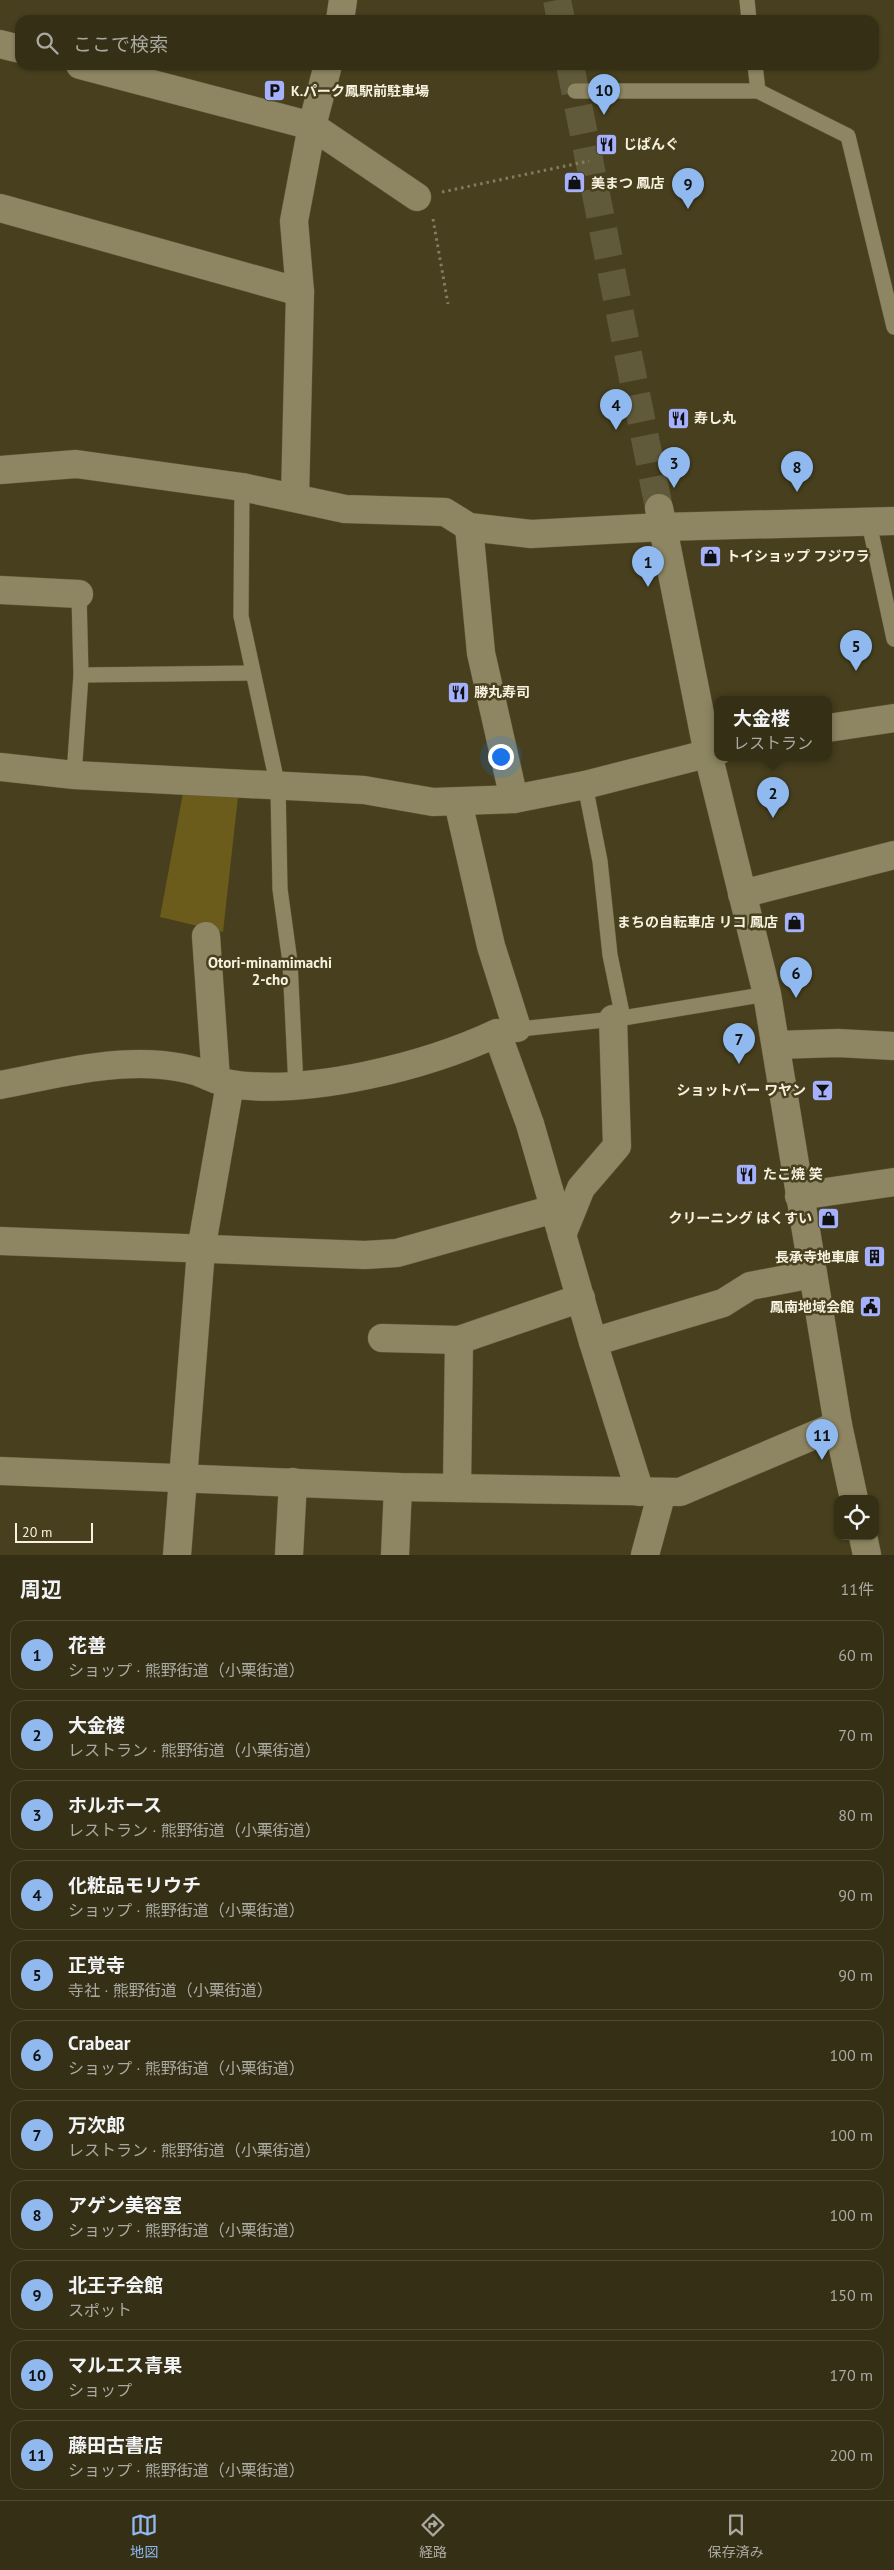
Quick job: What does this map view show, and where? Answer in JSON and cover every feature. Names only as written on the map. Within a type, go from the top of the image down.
[{"type":"street","points":[[341,15],[343,0]]},
{"type":"street","points":[[0,44],[15,48]]},
{"type":"street","points":[[99,70],[312,126],[417,197]]},
{"type":"street","points":[[295,497],[300,292],[294,221],[312,126],[327,70]]},
{"type":"street","points":[[0,208],[300,292]]},
{"type":"street","points":[[0,470],[76,464],[242,487],[345,509],[445,512],[469,527],[531,534],[661,517],[881,522]]},
{"type":"street","points":[[0,767],[74,775],[364,790],[433,802],[458,802],[514,799],[585,785],[713,753],[661,517]]},
{"type":"street","points":[[469,527],[482,653],[514,799]]},
{"type":"street","points":[[0,590],[79,594]]},
{"type":"street","points":[[832,727],[894,718]]},
{"type":"street","points":[[715,761],[742,894],[767,994],[838,1425],[853,1495]]},
{"type":"street","points":[[458,802],[491,946],[507,1031],[530,1124],[593,1342],[651,1492],[645,1555]]},
{"type":"street","points":[[742,894],[894,855]]},
{"type":"street","points":[[177,1555],[181,1477],[201,1250],[223,1082],[206,936]]},
{"type":"street","points":[[562,1235],[581,1188],[617,1146],[618,1018]]},
{"type":"street","points":[[0,1085],[96,1066],[161,1065],[192,1070],[223,1082],[296,1087],[394,1070],[469,1046],[507,1031]]},
{"type":"street","points":[[776,1045],[838,1043],[894,1046]]},
{"type":"street","points":[[799,1196],[894,1182]]},
{"type":"street","points":[[0,1241],[365,1255],[397,1253],[554,1209]]},
{"type":"street","points":[[593,1342],[723,1303],[750,1286],[813,1274]]},
{"type":"street","points":[[382,1338],[459,1340],[581,1298]]},
{"type":"street","points":[[457,1488],[459,1340]]},
{"type":"street","points":[[0,1471],[398,1487],[680,1492],[838,1425]]},
{"type":"street","points":[[289,1555],[293,1482]]},
{"type":"street","points":[[395,1555],[398,1487]]},
{"type":"street","points":[[864,1540],[867,1555]]},
{"type":"lane","points":[[747,0],[748,15]]},
{"type":"lane","points":[[756,70],[758,91]]},
{"type":"lane","points":[[575,91],[758,91],[848,136],[894,327]]},
{"type":"lane","points":[[242,487],[241,616],[278,787],[280,889],[290,962],[296,1087]]},
{"type":"lane","points":[[881,522],[894,639]]},
{"type":"lane","points":[[74,775],[81,675],[79,594]]},
{"type":"lane","points":[[81,675],[253,673]]},
{"type":"lane","points":[[585,785],[600,861],[618,1018]]},
{"type":"lane","points":[[507,1031],[618,1018],[767,994]]},
{"type":"path","points":[[417,197],[589,161]]},
{"type":"path","points":[[417,197],[431,212],[448,304]]},
{"type":"shaded area","points":[[183,793],[238,797],[223,932],[160,917]]},
{"type":"tunnel","points":[[557,0],[560,15]]},
{"type":"tunnel","points":[[571,70],[659,508]]},
{"type":"place","name":"K.パーク鳳駅前駐車場","points":[[275,91]]},
{"type":"place","name":"マルエス青果","points":[[604,115]]},
{"type":"place","name":"じぱんぐ","points":[[607,144]]},
{"type":"place","name":"美まつ 鳳店","points":[[575,183]]},
{"type":"place","name":"北王子会館","points":[[688,209]]},
{"type":"place","name":"寿し丸","points":[[678,418]]},
{"type":"place","name":"化粧品モリウチ","points":[[616,430]]},
{"type":"place","name":"ホルホース","points":[[674,488]]},
{"type":"place","name":"アゲン美容室","points":[[797,492]]},
{"type":"place","name":"トイショップ フジワラ","points":[[710,556]]},
{"type":"place","name":"花善","points":[[648,587]]},
{"type":"place","name":"正覚寺","points":[[856,671]]},
{"type":"place","name":"勝丸寿司","points":[[458,692]]},
{"type":"place","name":"大金楼","points":[[773,818]]},
{"type":"place","name":"まちの自転車店 リコ 鳳店","points":[[794,922]]},
{"type":"place","name":"Crabear","points":[[796,998]]},
{"type":"place","name":"万次郎","points":[[739,1064]]},
{"type":"place","name":"ショットバー ワヤン","points":[[822,1090]]},
{"type":"place","name":"たこ焼 笑","points":[[747,1174]]},
{"type":"place","name":"クリーニング はくすい","points":[[828,1218]]},
{"type":"place","name":"長承寺地車庫","points":[[875,1257]]},
{"type":"place","name":"鳳南地域会館","points":[[870,1307]]},
{"type":"place","name":"藤田古書店","points":[[822,1460]]},
{"type":"district","name":"Otori-minamimachi 2-cho","points":[[270,972]]}]
